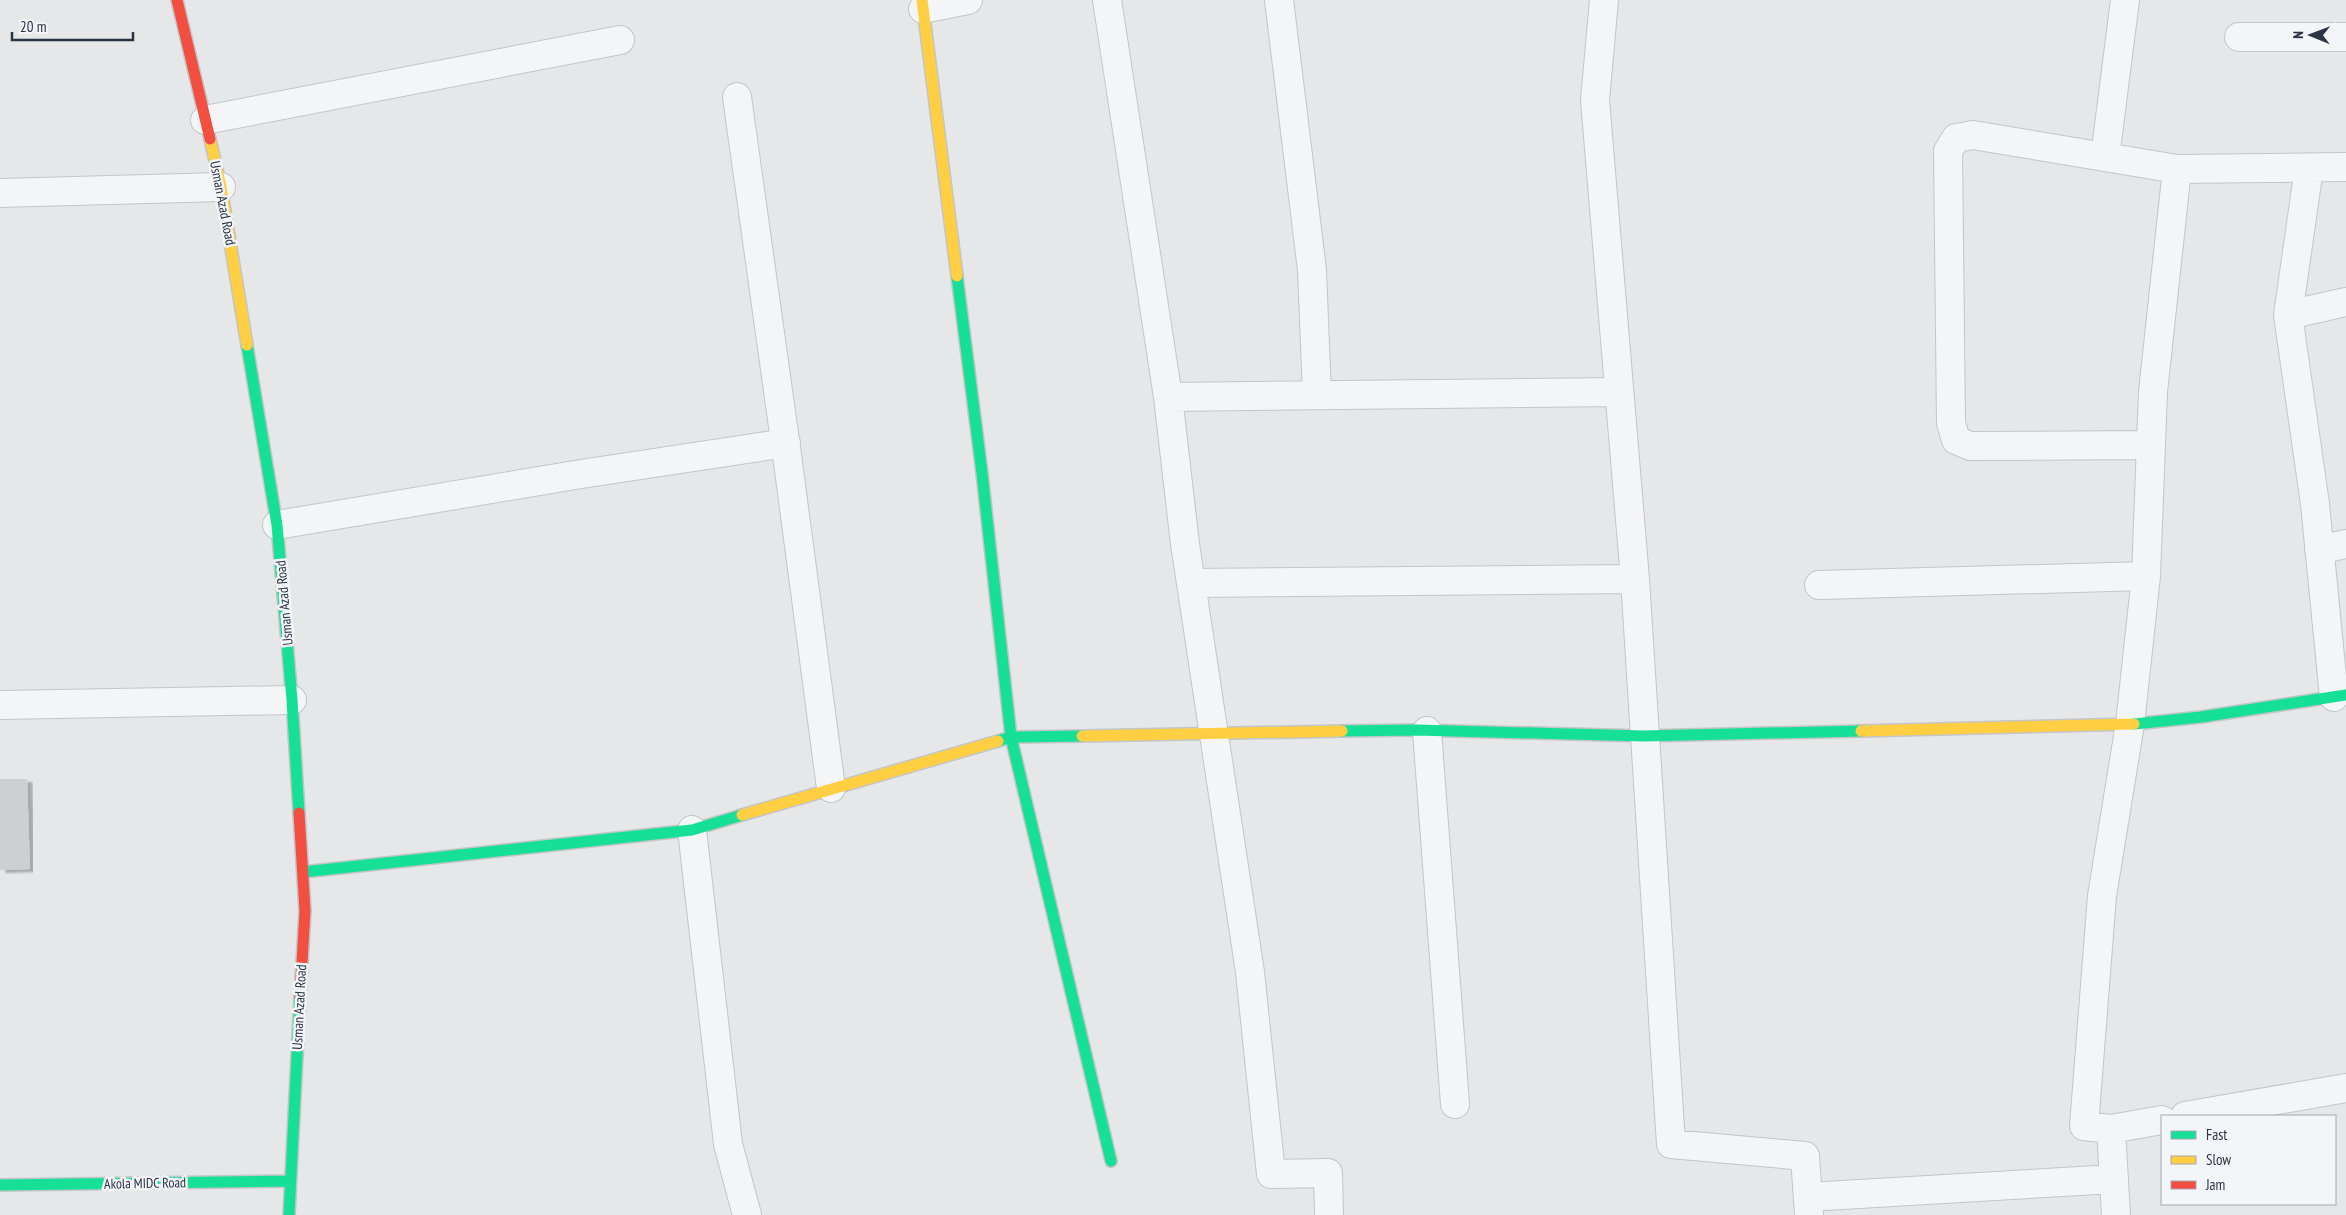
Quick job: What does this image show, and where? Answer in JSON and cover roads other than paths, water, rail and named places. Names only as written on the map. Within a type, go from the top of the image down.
[{"type":"street","name":"Usman Azad Road","points":[[177,0],[221,187],[277,525],[292,700],[305,911],[289,1181],[289,1215]]},
{"type":"street","points":[[968,0],[922,4],[982,473],[1011,736],[1111,1161]]},
{"type":"street","points":[[1107,0],[1168,397],[1192,583],[1250,972],[1271,1174],[1328,1173],[1330,1215]]},
{"type":"street","points":[[1279,0],[1312,270],[1317,395]]},
{"type":"street","points":[[1604,0],[1595,100],[1635,579],[1671,1144],[1805,1156],[1809,1206],[2114,1179]]},
{"type":"street","points":[[2105,157],[2125,0]]},
{"type":"street","points":[[2239,37],[2346,37]]},
{"type":"street","points":[[206,120],[620,40]]},
{"type":"street","points":[[737,97],[786,444],[831,788]]},
{"type":"street","points":[[2150,445],[1970,446],[1956,440],[1951,424],[1948,151],[1956,138],[1972,135],[2177,169],[2346,167]]},
{"type":"street","points":[[303,872],[692,830],[1011,736],[1214,735],[1427,730],[1644,736],[2130,724],[2201,717],[2340,696],[2288,315],[2309,168]]},
{"type":"street","points":[[2161,1120],[2111,1129],[2084,1126],[2102,896],[2130,724],[2146,576],[2153,392],[2177,169]]},
{"type":"street","points":[[0,193],[221,187]]},
{"type":"street","points":[[2288,315],[2346,302]]},
{"type":"street","points":[[1168,397],[1619,392]]},
{"type":"street","points":[[277,525],[581,474],[786,444]]},
{"type":"street","points":[[2319,550],[2346,544]]},
{"type":"street","points":[[1819,585],[2146,576]]},
{"type":"street","points":[[1192,583],[1635,579]]},
{"type":"street","points":[[0,705],[292,700]]},
{"type":"street","points":[[1427,730],[1455,1104]]},
{"type":"street","points":[[692,830],[728,1144],[747,1215]]},
{"type":"street","points":[[2192,1115],[2346,1088]]},
{"type":"street","points":[[2111,1129],[2116,1215]]},
{"type":"street","name":"Akola MIDC Road","points":[[0,1185],[289,1181]]}]
